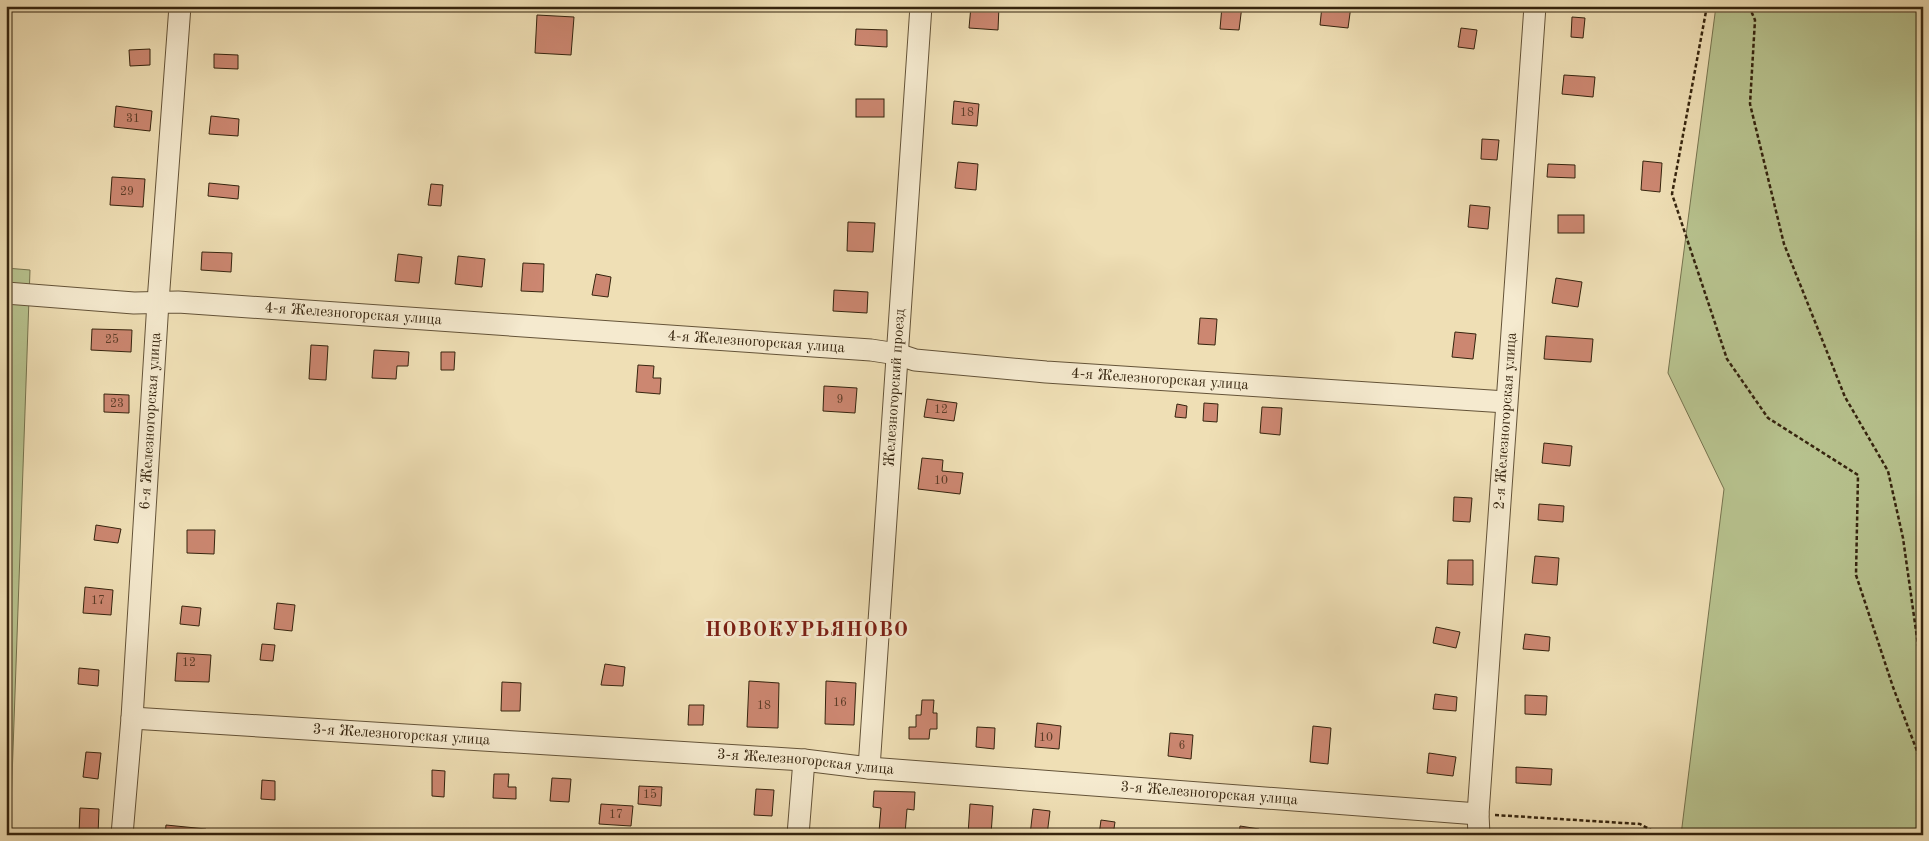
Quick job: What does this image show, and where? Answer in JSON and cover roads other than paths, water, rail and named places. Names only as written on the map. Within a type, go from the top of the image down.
[{"type":"street","name":"6-я Железногорская улица","points":[[122,835],[132,718],[158,302],[180,6]]},
{"type":"street","name":"Железногорский проезд","points":[[869,768],[920,6]]},
{"type":"street","name":"2-я Железногорская улица","points":[[1478,825],[1535,6]]},
{"type":"street","name":"4-я Железногорская улица","points":[[6,293],[862,349],[897,354],[915,360],[1046,372],[1506,402]]},
{"type":"street","name":"3-я Железногорская улица","points":[[132,718],[804,760],[869,768],[1478,825]]},
{"type":"street","points":[[798,835],[804,760]]},
{"type":"district","name":"НОВОКУРЬЯНОВО","points":[[807,631]]}]
